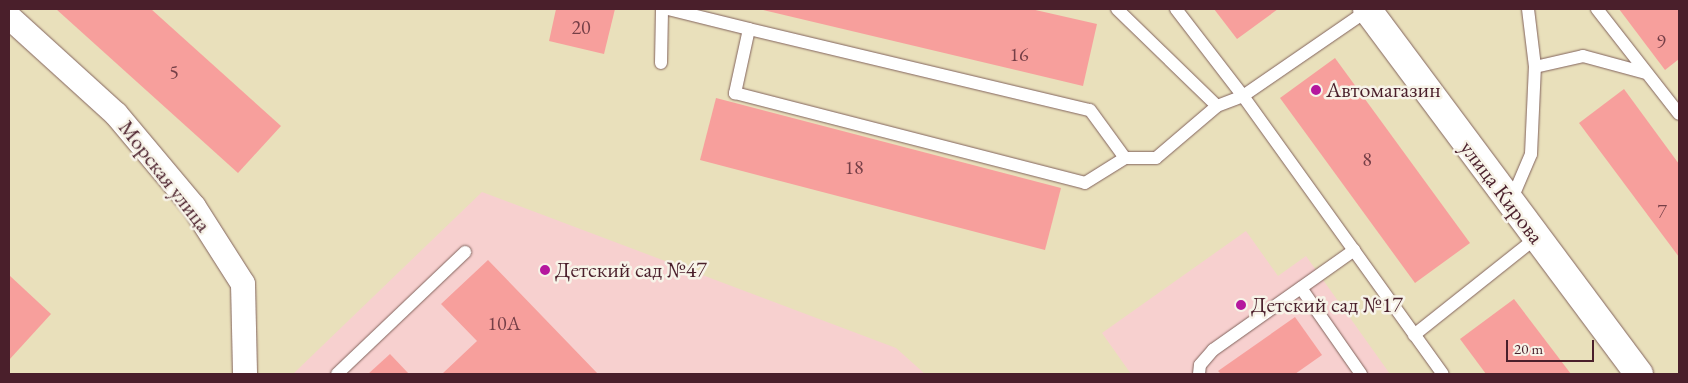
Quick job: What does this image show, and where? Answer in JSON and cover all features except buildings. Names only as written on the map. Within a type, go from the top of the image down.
[{"type":"street","name":"улица Кирова","points":[[1367,9],[1510,204],[1639,374]]},
{"type":"street","name":"Морская улица","points":[[9,18],[116,114],[194,207],[243,284],[245,374]]},
{"type":"lane","points":[[661,63],[662,9]]},
{"type":"lane","points":[[668,9],[1090,110],[1125,158]]},
{"type":"lane","points":[[1117,9],[1217,106]]},
{"type":"lane","points":[[1176,9],[1243,96],[1443,374]]},
{"type":"lane","points":[[749,29],[735,93],[1085,183],[1125,158],[1156,158],[1217,106],[1243,96],[1367,9]]},
{"type":"lane","points":[[1510,204],[1531,154],[1535,67],[1528,9]]},
{"type":"lane","points":[[1597,9],[1679,114]]},
{"type":"lane","points":[[1535,67],[1583,56],[1646,72]]},
{"type":"lane","points":[[1414,335],[1536,238]]},
{"type":"lane","points":[[1199,374],[1200,365],[1213,350],[1354,250]]},
{"type":"lane","points":[[337,374],[464,252]]},
{"type":"lane","points":[[1301,288],[1362,374]]},
{"type":"shaded area","name":"Детский сад №47","points":[[482,192],[896,348],[925,374],[293,374]]},
{"type":"shaded area","name":"Детский сад №17","points":[[1246,231],[1278,276],[1306,256],[1390,374],[1131,374],[1102,333]]},
{"type":"place","name":"Автомагазин","points":[[1316,90]]},
{"type":"place","name":"Детский сад №47","points":[[545,270]]},
{"type":"place","name":"Детский сад №17","points":[[1241,305]]}]
